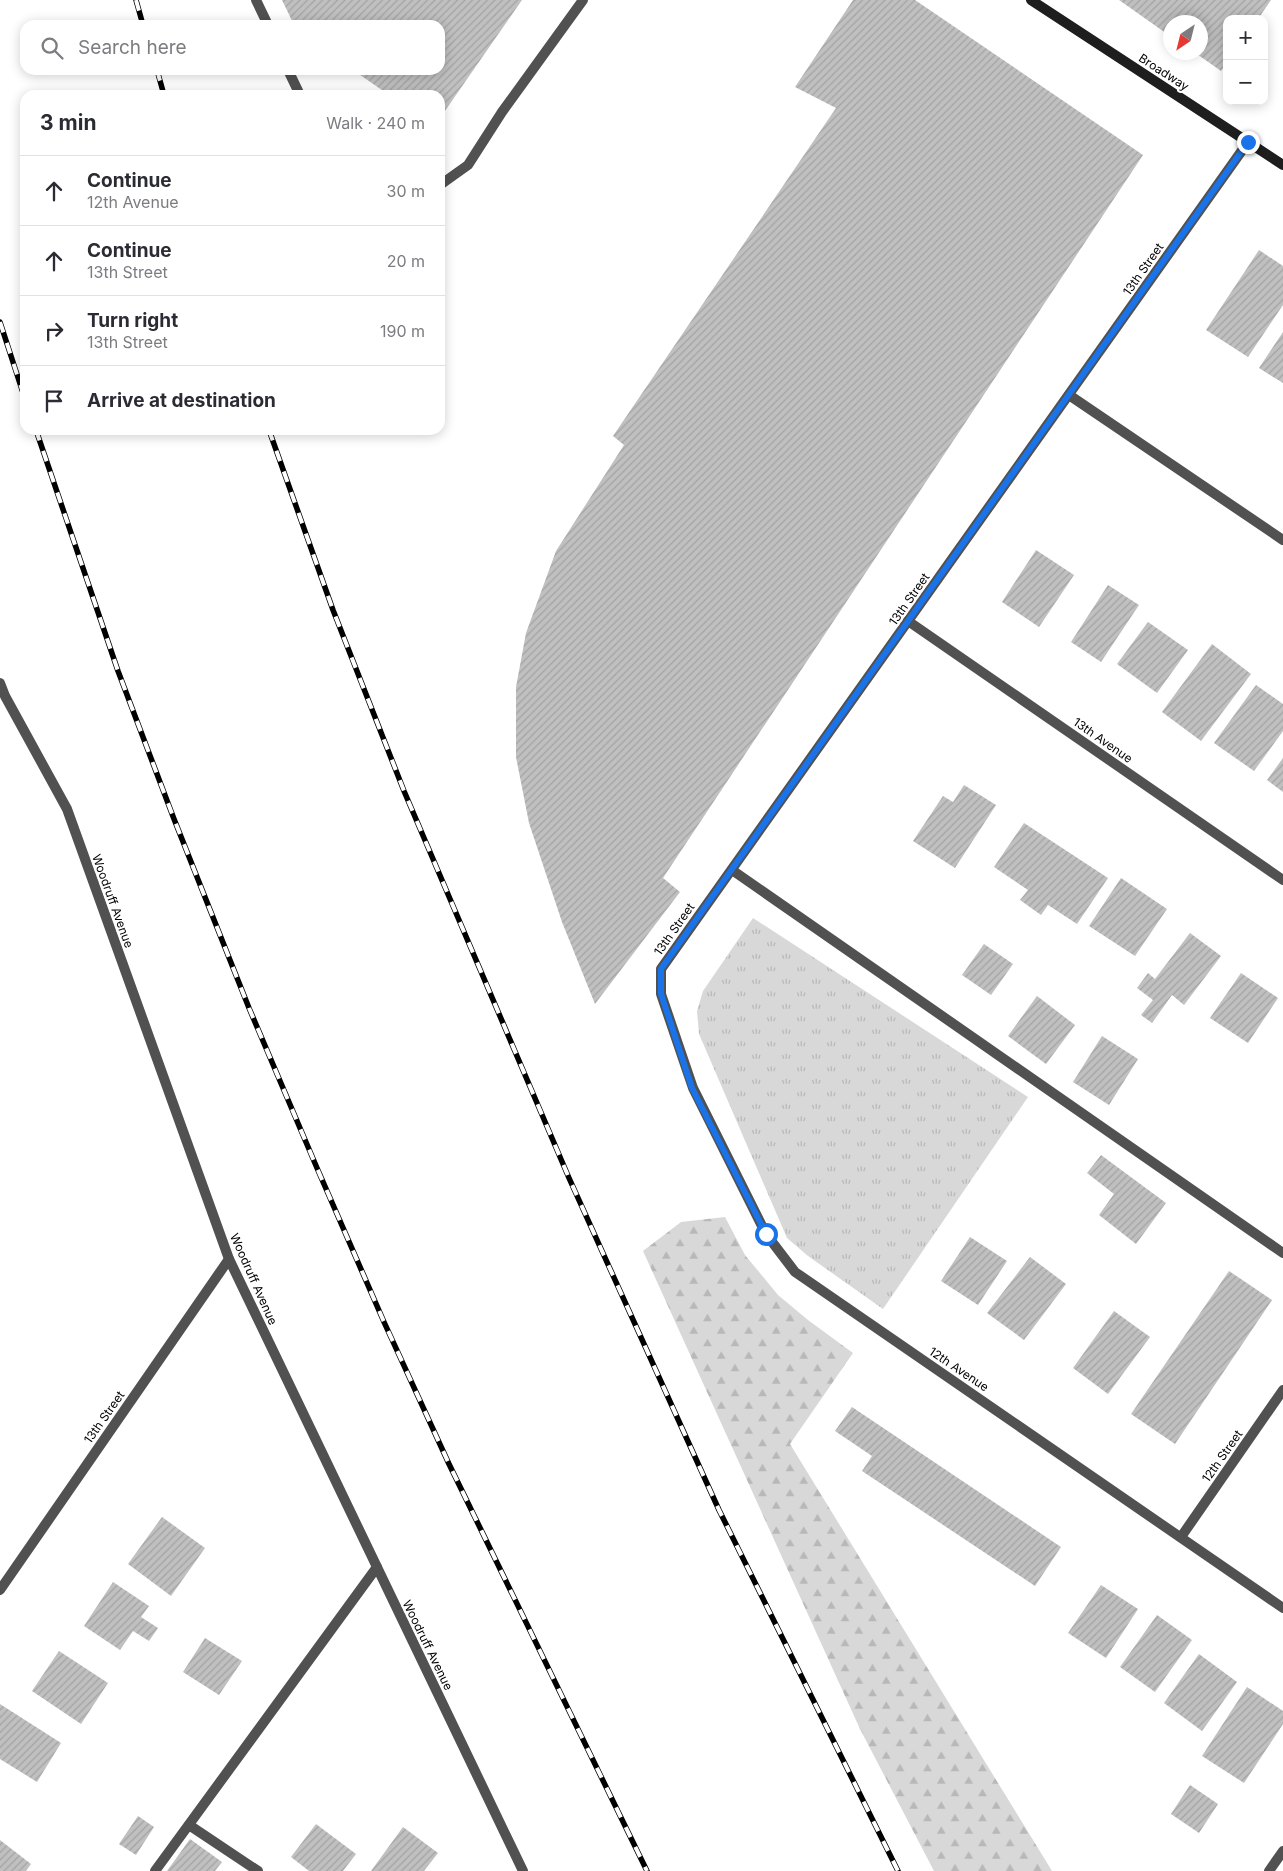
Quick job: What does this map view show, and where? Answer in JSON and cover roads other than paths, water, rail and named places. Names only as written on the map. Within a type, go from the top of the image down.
[{"type":"main road","name":"Broadway","points":[[1031,0],[1283,165]]},
{"type":"street","points":[[256,0],[266,20]]},
{"type":"street","points":[[445,181],[468,165],[502,112],[583,0]]},
{"type":"street","points":[[290,75],[298,90]]},
{"type":"street","name":"13th Street","points":[[692,1088],[661,994],[661,969],[1248,142]]},
{"type":"street","points":[[1069,394],[1283,540]]},
{"type":"street","name":"13th Avenue","points":[[908,621],[1283,880]]},
{"type":"street","name":"Woodruff Avenue","points":[[0,683],[2,698],[67,809],[229,1259],[523,1871]]},
{"type":"street","points":[[732,870],[1283,1253]]},
{"type":"street","name":"12th Avenue","points":[[692,1088],[766,1234],[795,1272],[1283,1608]]},
{"type":"street","name":"13th Street","points":[[0,1590],[229,1259]]},
{"type":"street","name":"12th Street","points":[[1181,1537],[1283,1390]]},
{"type":"street","points":[[155,1871],[377,1567]]},
{"type":"street","points":[[189,1825],[258,1871]]},
{"type":"street","points":[[1269,1871],[1283,1851]]},
{"type":"railway","points":[[136,0],[142,20]]},
{"type":"railway","points":[[158,75],[163,90]]},
{"type":"railway","points":[[0,322],[20,384]]},
{"type":"railway","points":[[38,435],[118,671],[249,1008],[384,1322],[449,1464],[647,1871]]},
{"type":"railway","points":[[271,435],[333,610],[404,791],[569,1178],[719,1510],[898,1871]]}]
